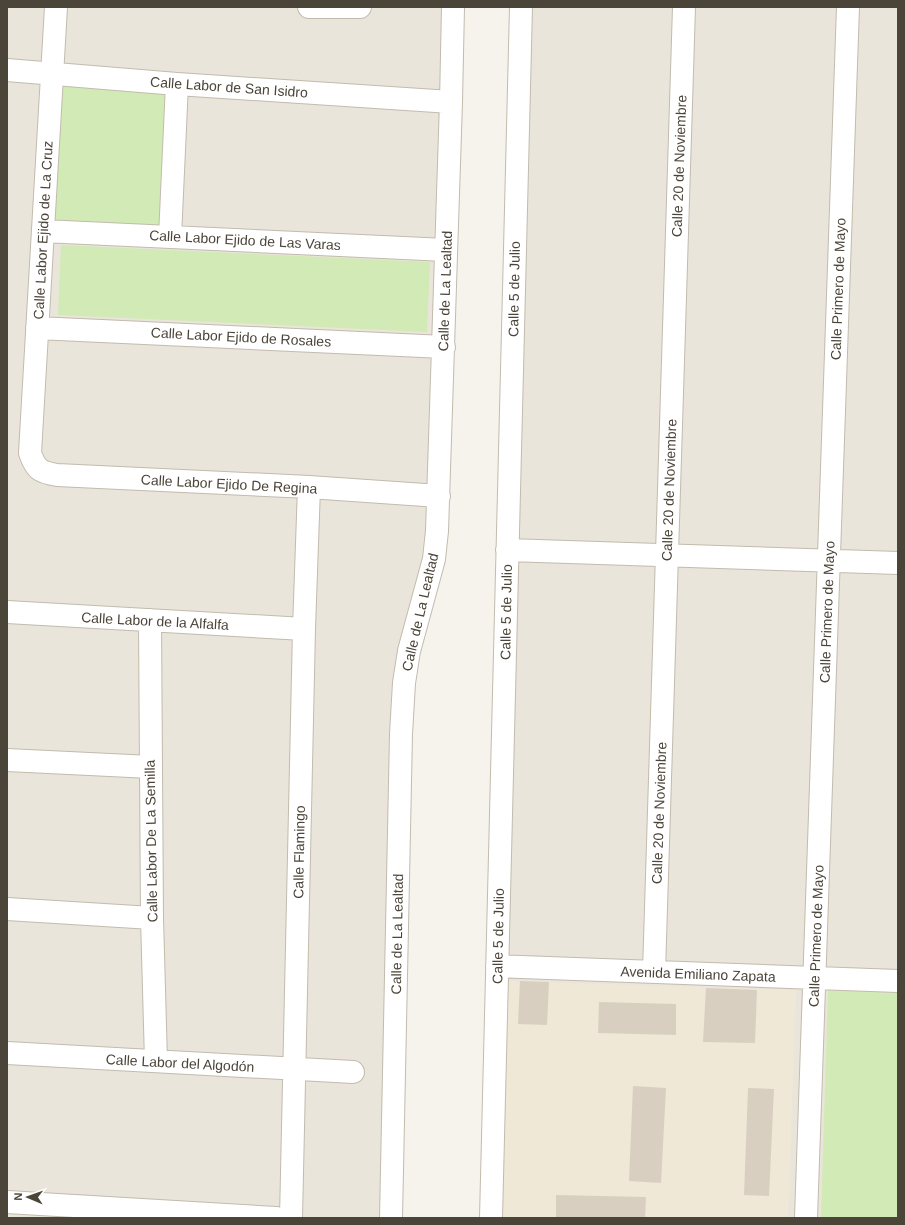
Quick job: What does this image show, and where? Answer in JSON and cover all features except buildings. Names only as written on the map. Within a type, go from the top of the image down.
[{"type":"street","name":"Calle Labor Ejido de La Cruz","points":[[30,453],[56,7]]},
{"type":"street","points":[[309,7],[360,7]]},
{"type":"street","name":"Calle de La Lealtad","points":[[391,1218],[401,734],[404,683],[409,651],[434,560],[438,531],[453,7]]},
{"type":"street","name":"Calle 5 de Julio","points":[[491,1218],[521,7]]},
{"type":"street","name":"Calle 20 de Noviembre","points":[[654,972],[684,7]]},
{"type":"street","name":"Calle Primero de Mayo","points":[[806,1218],[848,7]]},
{"type":"street","name":"Calle Labor de San Isidro","points":[[7,70],[177,84],[451,102]]},
{"type":"street","points":[[170,237],[177,84]]},
{"type":"street","name":"Calle Labor Ejido de Las Varas","points":[[43,231],[446,250]]},
{"type":"street","name":"Calle Labor Ejido de Rosales","points":[[38,328],[444,347]]},
{"type":"street","name":"Calle Labor Ejido De Regina","points":[[30,453],[34,465],[43,472],[57,475],[309,487],[439,496]]},
{"type":"street","name":"Calle Flamingo","points":[[291,1218],[304,629],[309,487]]},
{"type":"street","points":[[508,550],[898,563]]},
{"type":"street","name":"Calle Labor de la Alfalfa","points":[[7,612],[304,629]]},
{"type":"street","name":"Calle Labor De La Semilla","points":[[150,620],[152,918],[156,1062]]},
{"type":"street","points":[[7,760],[151,767]]},
{"type":"street","points":[[7,909],[152,918]]},
{"type":"street","name":"Avenida Emiliano Zapata","points":[[497,966],[898,981]]},
{"type":"street","name":"Calle Labor del Algodón","points":[[7,1053],[353,1072]]},
{"type":"street","points":[[7,1202],[276,1218]]},
{"type":"shaded area","points":[[7,7],[449,7],[431,559],[399,677],[386,1218],[7,1218]]},
{"type":"shaded area","points":[[518,7],[898,7],[898,1218],[481,1218]]},
{"type":"shaded area","points":[[504,981],[796,990],[788,1218],[498,1218]]},
{"type":"green space","points":[[54,74],[175,91],[169,237],[46,231]]},
{"type":"green space","points":[[61,245],[430,262],[427,332],[58,315]]},
{"type":"green space","points":[[828,990],[898,993],[898,1218],[821,1218]]}]
